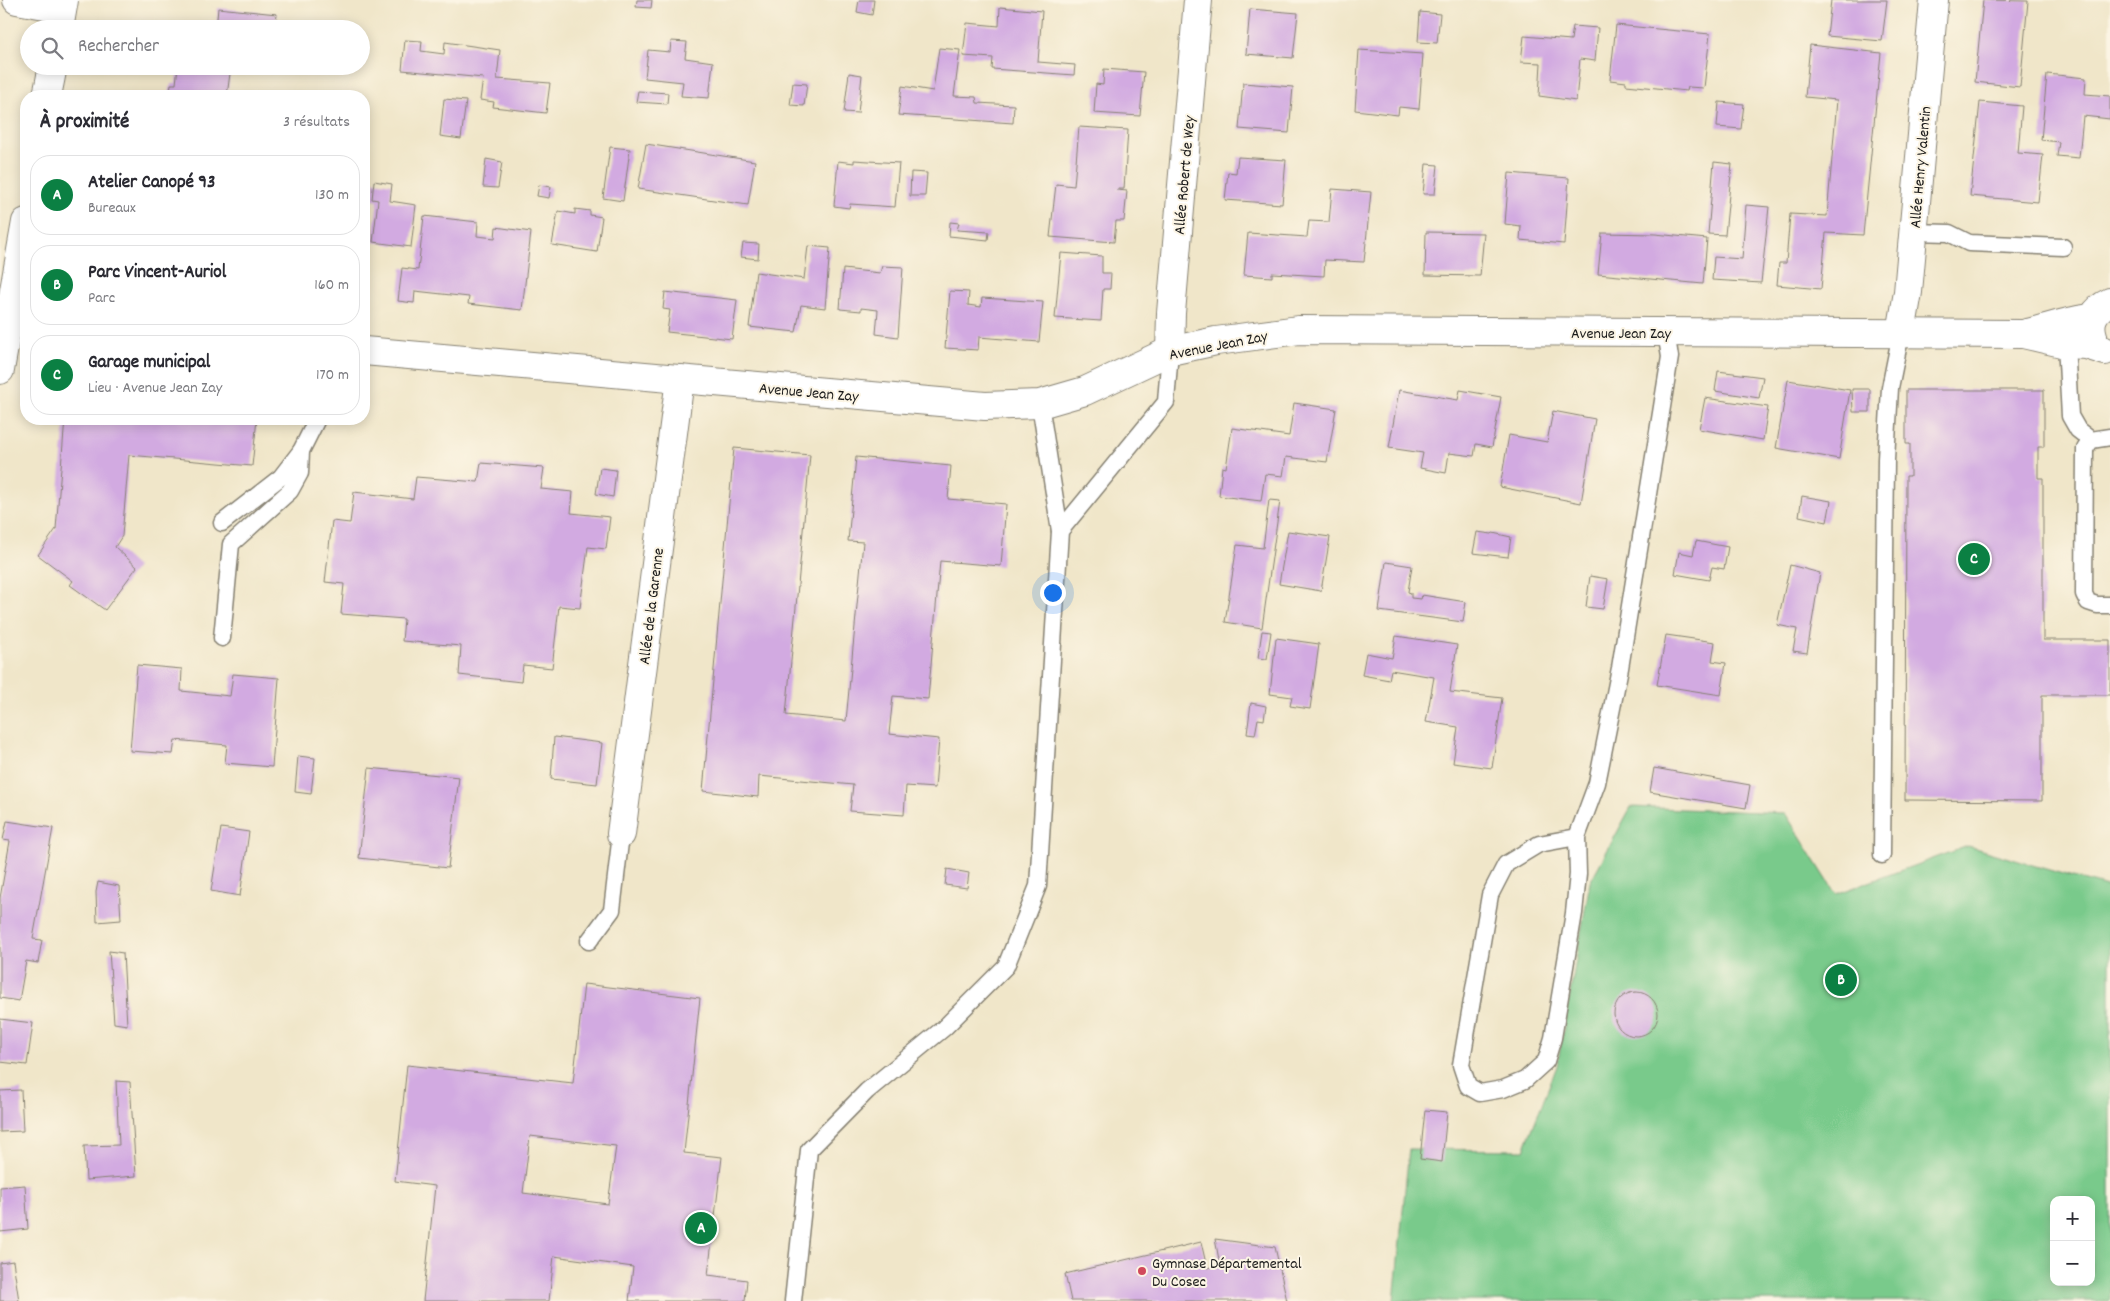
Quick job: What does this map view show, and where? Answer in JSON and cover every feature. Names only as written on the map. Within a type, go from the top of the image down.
[{"type":"street","points":[[17,0],[62,12]]},
{"type":"street","name":"Allée Robert de Wey","points":[[1170,351],[1171,313],[1198,0]]},
{"type":"street","name":"Allée Henry Valentin","points":[[1901,333],[1908,292],[1914,232],[1934,0]]},
{"type":"street","points":[[49,90],[51,75]]},
{"type":"street","points":[[0,370],[12,315],[20,262]]},
{"type":"street","points":[[2103,305],[2091,329],[2094,340],[2107,351]]},
{"type":"street","name":"Avenue Jean Zay","points":[[2023,334],[2074,320],[2103,305]]},
{"type":"street","name":"Avenue Jean Zay","points":[[370,352],[985,406],[1040,404],[1085,391],[1170,351],[1216,341],[1299,330],[2023,334],[2066,344],[2086,345],[2107,351]]},
{"type":"street","name":"Allée de la Garenne","points":[[621,834],[680,379]]},
{"type":"lane","points":[[1914,232],[1948,233],[1969,243],[2062,247]]},
{"type":"lane","points":[[1577,837],[1539,844],[1506,864],[1490,895],[1461,1065],[1468,1086],[1480,1093],[1503,1089],[1524,1080],[1546,1061],[1553,1038],[1574,913],[1578,874],[1577,837],[1597,783],[1620,668],[1670,357],[1666,332]]},
{"type":"lane","points":[[1882,855],[1886,459],[1890,388],[1901,333]]},
{"type":"lane","points":[[2066,344],[2070,416],[2078,430],[2091,440],[2110,438]]},
{"type":"lane","points":[[1060,531],[1166,402],[1170,351]]},
{"type":"lane","points":[[793,1301],[809,1150],[867,1091],[944,1028],[1006,966],[1038,886],[1060,531],[1040,404]]},
{"type":"lane","points":[[222,523],[281,478],[301,451],[314,425]]},
{"type":"lane","points":[[2091,440],[2084,449],[2084,594],[2088,602],[2097,605],[2110,604]]},
{"type":"lane","points":[[222,638],[231,544],[290,491],[300,473],[301,451]]},
{"type":"lane","points":[[589,940],[612,910],[621,834]]},
{"type":"green space","points":[[1631,807],[1785,813],[1836,894],[1968,846],[2110,888],[2110,1301],[1394,1301],[1409,1149],[1524,1150],[1557,1066],[1590,882]]},
{"type":"building","points":[[637,0],[652,0],[651,8],[636,7]]},
{"type":"building","points":[[859,0],[874,0],[872,15],[857,12]]},
{"type":"building","points":[[1831,0],[1887,0],[1882,41],[1827,36]]},
{"type":"building","points":[[1983,0],[2028,1],[2020,87],[1975,82]]},
{"type":"building","points":[[1000,7],[1042,11],[1038,62],[1075,65],[1074,75],[992,69],[993,58],[963,56],[967,23],[999,26]]},
{"type":"building","points":[[218,8],[277,14],[276,20],[217,20]]},
{"type":"building","points":[[1250,9],[1298,13],[1293,58],[1246,54]]},
{"type":"building","points":[[1420,12],[1440,14],[1437,43],[1418,42]]},
{"type":"building","points":[[1616,25],[1710,34],[1704,88],[1688,87],[1687,91],[1626,85],[1626,82],[1610,80]]},
{"type":"building","points":[[1573,26],[1598,28],[1595,61],[1580,59],[1576,101],[1539,96],[1541,63],[1521,62],[1524,36],[1571,40]]},
{"type":"building","points":[[405,40],[422,41],[421,51],[444,54],[445,42],[500,50],[497,79],[550,83],[546,113],[493,107],[494,102],[480,100],[483,78],[402,70]]},
{"type":"building","points":[[671,41],[687,42],[685,58],[713,62],[709,98],[681,96],[683,82],[645,78],[648,50],[670,52]]},
{"type":"building","points":[[1810,45],[1881,53],[1863,235],[1826,233],[1821,289],[1777,285],[1779,263],[1786,263],[1790,214],[1827,216],[1837,100],[1805,97]]},
{"type":"building","points":[[939,48],[960,50],[954,96],[976,97],[977,103],[1014,105],[1013,123],[898,115],[902,86],[933,91]]},
{"type":"building","points":[[1359,50],[1423,54],[1419,109],[1399,107],[1398,115],[1355,110]]},
{"type":"building","points":[[1104,69],[1144,72],[1140,116],[1094,113],[1096,84],[1103,85]]},
{"type":"building","points":[[849,73],[862,75],[858,113],[844,112]]},
{"type":"building","points":[[2047,74],[2086,78],[2085,94],[2110,96],[2110,119],[2083,116],[2079,158],[2057,156],[2059,142],[2041,140]]},
{"type":"building","points":[[177,75],[230,75],[228,90],[170,90],[171,84],[176,84]]},
{"type":"building","points":[[793,83],[807,84],[804,106],[790,105]]},
{"type":"building","points":[[1243,83],[1293,87],[1289,133],[1239,129]]},
{"type":"building","points":[[638,91],[668,93],[667,104],[636,102]]},
{"type":"building","points":[[444,99],[466,101],[461,139],[440,136]]},
{"type":"building","points":[[1719,102],[1744,104],[1741,129],[1717,127]]},
{"type":"building","points":[[1980,102],[2022,106],[2018,153],[2043,155],[2038,202],[1970,196]]},
{"type":"building","points":[[1079,127],[1128,130],[1124,189],[1117,189],[1127,191],[1124,221],[1116,221],[1114,242],[1050,237],[1056,184],[1074,186]]},
{"type":"building","points":[[646,144],[755,161],[748,205],[638,189]]},
{"type":"building","points":[[610,147],[630,149],[623,201],[603,198]]},
{"type":"building","points":[[1238,157],[1286,160],[1282,204],[1225,200],[1228,172],[1236,173]]},
{"type":"building","points":[[486,159],[502,162],[498,188],[483,187]]},
{"type":"building","points":[[854,160],[899,163],[895,207],[850,204],[849,208],[834,206],[838,161],[854,163]]},
{"type":"building","points":[[1714,162],[1732,164],[1725,235],[1708,234]]},
{"type":"building","points":[[1426,164],[1438,165],[1435,194],[1423,194]]},
{"type":"building","points":[[911,172],[927,173],[925,196],[910,196]]},
{"type":"building","points":[[1509,173],[1569,178],[1564,244],[1520,240],[1521,226],[1505,224]]},
{"type":"building","points":[[374,181],[392,184],[390,201],[416,205],[411,247],[373,242],[378,200],[372,199]]},
{"type":"building","points":[[539,185],[551,187],[549,198],[537,196]]},
{"type":"building","points":[[1332,189],[1371,192],[1364,262],[1325,260],[1324,276],[1272,273],[1272,277],[1244,275],[1248,233],[1307,237],[1309,221],[1329,222]]},
{"type":"building","points":[[1746,205],[1769,207],[1761,283],[1712,280],[1714,257],[1742,259]]},
{"type":"building","points":[[575,209],[590,211],[590,215],[602,217],[597,252],[552,245],[558,211],[575,214]]},
{"type":"building","points":[[424,216],[478,222],[477,236],[495,238],[496,227],[531,232],[522,310],[468,304],[469,297],[415,291],[414,303],[398,301],[402,268],[418,270]]},
{"type":"building","points":[[950,222],[959,223],[957,230],[989,232],[988,240],[949,236]]},
{"type":"building","points":[[1426,232],[1484,233],[1480,276],[1425,275]]},
{"type":"building","points":[[1602,233],[1655,234],[1707,239],[1703,284],[1598,274]]},
{"type":"building","points":[[743,243],[759,244],[758,259],[741,257]]},
{"type":"building","points":[[808,246],[830,248],[825,308],[801,305],[796,332],[749,327],[756,272],[804,279]]},
{"type":"building","points":[[1061,253],[1102,256],[1102,273],[1111,273],[1110,289],[1103,289],[1101,321],[1055,318]]},
{"type":"building","points":[[882,266],[903,267],[898,337],[876,334],[878,310],[861,308],[861,311],[840,309],[843,269],[880,273]]},
{"type":"building","points":[[950,291],[969,292],[968,305],[981,307],[982,298],[1043,302],[1039,342],[979,337],[978,350],[945,348]]},
{"type":"building","points":[[665,292],[737,300],[732,339],[667,332],[670,310],[663,309]]},
{"type":"building","points":[[1718,371],[1763,377],[1759,398],[1715,391]]},
{"type":"building","points":[[1788,380],[1850,390],[1839,459],[1776,448]]},
{"type":"building","points":[[1852,389],[1870,389],[1870,412],[1853,412]]},
{"type":"building","points":[[1399,390],[1458,400],[1460,390],[1501,397],[1492,447],[1476,444],[1474,456],[1449,453],[1446,473],[1420,468],[1423,453],[1389,448]]},
{"type":"building","points":[[1906,390],[2044,390],[2044,447],[2038,447],[2038,478],[2043,478],[2043,640],[2110,640],[2110,695],[2042,695],[2042,801],[1905,800],[1906,476],[1910,476],[1910,444],[1906,444]]},
{"type":"building","points":[[1705,398],[1768,407],[1763,440],[1699,429]]},
{"type":"building","points":[[1294,403],[1336,409],[1327,462],[1286,457],[1283,476],[1265,474],[1261,501],[1219,496],[1222,467],[1226,468],[1232,428],[1289,436]]},
{"type":"building","points":[[1553,411],[1595,419],[1581,503],[1500,487],[1509,435],[1547,442]]},
{"type":"building","points":[[65,425],[256,425],[252,466],[129,455],[122,536],[115,547],[137,567],[105,610],[70,585],[73,581],[38,555],[56,529]]},
{"type":"building","points":[[734,448],[810,455],[786,715],[846,721],[863,542],[848,541],[856,457],[951,466],[948,499],[1006,504],[1001,566],[940,561],[928,699],[893,696],[889,734],[939,739],[935,788],[906,786],[904,815],[850,811],[853,785],[759,776],[758,797],[703,791]]},
{"type":"building","points":[[481,463],[544,468],[541,489],[573,492],[571,513],[610,517],[606,549],[588,547],[580,608],[559,606],[552,668],[523,665],[521,682],[459,675],[461,646],[402,641],[404,619],[341,614],[344,584],[325,582],[332,521],[350,523],[354,492],[413,499],[416,477],[478,482]]},
{"type":"building","points":[[600,468],[616,470],[613,497],[596,494]]},
{"type":"building","points":[[1802,496],[1831,501],[1827,522],[1799,516]]},
{"type":"building","points":[[1269,500],[1280,501],[1262,628],[1225,622],[1237,545],[1263,548]]},
{"type":"building","points":[[1288,531],[1330,537],[1321,591],[1279,584]]},
{"type":"building","points":[[1477,532],[1511,537],[1508,557],[1473,553]]},
{"type":"building","points":[[1696,541],[1728,547],[1724,569],[1712,567],[1709,580],[1675,574],[1679,552],[1693,555]]},
{"type":"building","points":[[1386,562],[1412,566],[1408,592],[1411,593],[1411,598],[1421,599],[1422,595],[1466,602],[1463,622],[1379,611]]},
{"type":"building","points":[[1790,565],[1820,573],[1807,653],[1793,651],[1797,629],[1777,625]]},
{"type":"building","points":[[1590,576],[1608,579],[1603,609],[1586,607]]},
{"type":"building","points":[[1262,631],[1271,632],[1267,659],[1258,658]]},
{"type":"building","points":[[1666,635],[1715,642],[1712,661],[1726,663],[1721,695],[1657,685]]},
{"type":"building","points":[[1396,636],[1457,645],[1450,692],[1502,698],[1492,768],[1453,763],[1458,727],[1426,722],[1434,677],[1391,670],[1389,680],[1362,675],[1366,653],[1392,658]]},
{"type":"building","points":[[1276,638],[1319,644],[1310,709],[1290,706],[1292,697],[1270,694]]},
{"type":"building","points":[[137,665],[182,669],[181,691],[230,696],[233,674],[279,678],[272,767],[225,763],[227,745],[175,740],[173,754],[130,751]]},
{"type":"building","points":[[1251,703],[1266,706],[1264,720],[1258,719],[1255,735],[1247,734]]},
{"type":"building","points":[[554,737],[602,743],[597,784],[551,779]]},
{"type":"building","points":[[298,756],[315,758],[311,794],[295,792]]},
{"type":"building","points":[[369,768],[459,777],[448,868],[359,858]]},
{"type":"building","points":[[1654,768],[1750,785],[1746,808],[1650,792]]},
{"type":"building","points":[[7,821],[53,828],[33,939],[42,940],[38,963],[26,961],[19,1001],[0,998],[0,898],[10,841],[3,840]]},
{"type":"building","points":[[221,828],[249,832],[240,896],[211,891]]},
{"type":"building","points":[[947,869],[969,873],[967,888],[945,885]]},
{"type":"building","points":[[98,882],[119,886],[121,920],[97,922],[96,892]]},
{"type":"building","points":[[109,951],[123,953],[127,1025],[114,1023]]},
{"type":"building","points":[[584,984],[700,998],[684,1153],[722,1157],[708,1275],[747,1280],[745,1301],[629,1301],[633,1267],[554,1256],[549,1301],[423,1301],[435,1186],[395,1181],[407,1065],[573,1083]],"holes":[[[530,1136],[616,1146],[608,1204],[523,1193]]]},
{"type":"building","points":[[1636,992],[1648,996],[1654,1002],[1658,1014],[1654,1026],[1648,1032],[1636,1036],[1624,1032],[1618,1026],[1614,1014],[1618,1002],[1624,996]]},
{"type":"building","points":[[0,1019],[33,1023],[27,1065],[0,1062]]},
{"type":"building","points":[[116,1081],[130,1082],[136,1176],[86,1180],[84,1146],[119,1145]]},
{"type":"building","points":[[21,1090],[23,1131],[0,1132],[0,1091]]},
{"type":"building","points":[[1425,1110],[1447,1112],[1442,1162],[1420,1159]]},
{"type":"building","points":[[25,1185],[28,1229],[0,1232],[0,1187]]},
{"type":"building","name":"Gymnase Départemental Du Cosec","points":[[1215,1239],[1275,1247],[1287,1301],[1071,1301],[1065,1274],[1201,1242],[1207,1268],[1220,1265]]},
{"type":"building","points":[[13,1261],[19,1301],[0,1301],[0,1263]]},
{"type":"place","name":"Garage municipal","points":[[1974,559]]},
{"type":"place","name":"Parc Vincent-Auriol","points":[[1841,980]]},
{"type":"place","name":"Atelier Canopé 93","points":[[701,1228]]},
{"type":"place","name":"Gymnase Départemental Du Cosec","points":[[1142,1271]]}]
